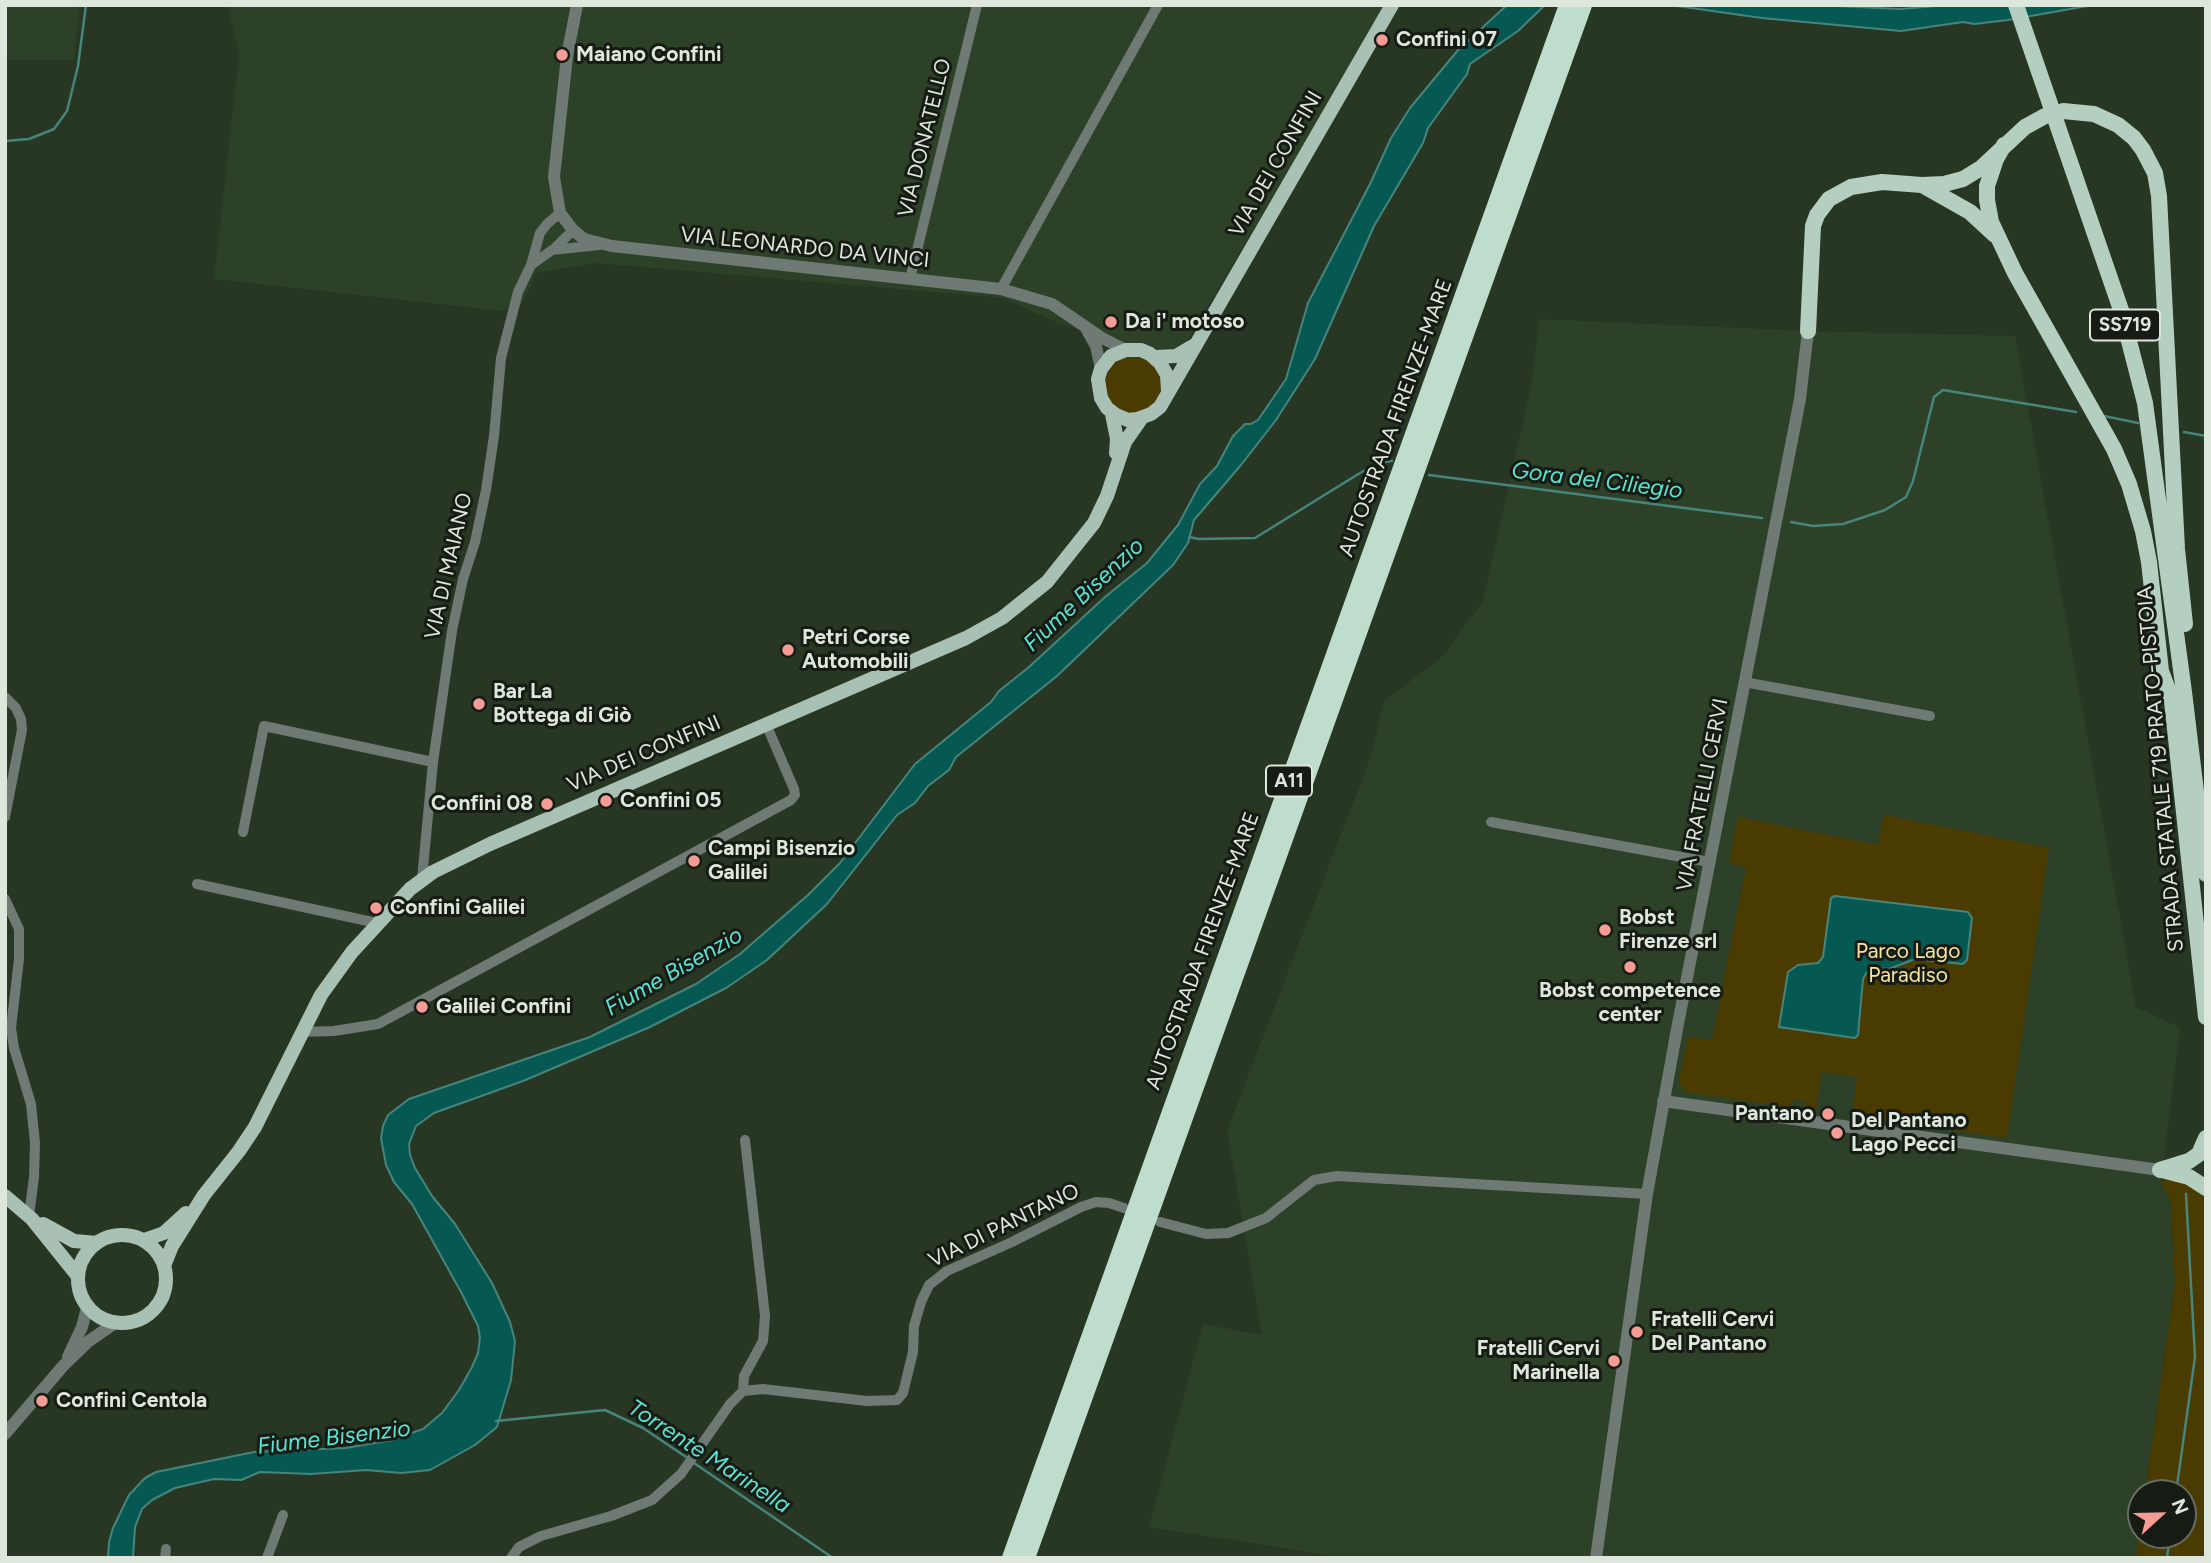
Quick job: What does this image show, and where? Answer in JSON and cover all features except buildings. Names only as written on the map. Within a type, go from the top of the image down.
[{"type":"highway","name":"AUTOSTRADA FIRENZE-MARE","points":[[1011,1558],[1568,5]]},
{"type":"highway","name":"AUTOSTRADA FIRENZE-MARE","points":[[1026,1558],[1583,5]]},
{"type":"highway","name":"STRADA STATALE 719 PRATO-PISTOIA","points":[[2016,5],[2133,351],[2144,404],[2160,518],[2206,1017]]},
{"type":"highway","points":[[2063,111],[2094,114],[2126,131],[2143,150],[2157,185],[2176,535],[2189,659],[2178,696]]},
{"type":"highway","points":[[1808,331],[1813,226],[1817,215],[1829,199],[1851,187],[1882,182],[1922,185],[1944,184],[1964,179],[1981,168],[2025,127],[2045,116]]},
{"type":"highway","points":[[2004,145],[1987,186],[1989,212],[1996,236],[2104,431],[2129,484],[2149,562],[2161,671],[2178,696]]},
{"type":"highway","points":[[1922,185],[1970,212],[1996,236]]},
{"type":"highway","name":"STRADA STATALE 719 PRATO-PISTOIA","points":[[2178,696],[2206,874]]},
{"type":"highway","points":[[2160,1170],[2189,1161],[2199,1154],[2206,1138]]},
{"type":"highway","points":[[2160,1170],[2189,1177],[2206,1188]]},
{"type":"main road","name":"VIA DEI CONFINI","points":[[97,1243],[120,1235],[144,1240],[168,1231],[204,1195],[255,1127],[321,995],[352,951],[422,879],[490,844],[966,638],[1008,614],[1037,592],[1066,561],[1099,515],[1125,442],[1141,419],[1160,407],[1392,5]]},
{"type":"main road","points":[[1101,369],[1111,356],[1126,350],[1141,350],[1155,357],[1176,356],[1197,344]]},
{"type":"main road","points":[[1155,357],[1167,375],[1168,391]]},
{"type":"main road","name":"VIA DEI CONFINI","points":[[1101,369],[1098,379],[1099,395],[1112,414],[1117,439],[1111,486]]},
{"type":"main road","points":[[1112,414],[1128,420],[1141,419]]},
{"type":"main road","name":"VIA DEI CONFINI","points":[[115,1323],[140,1320],[156,1308],[165,1286],[164,1266],[172,1247],[204,1195]]},
{"type":"main road","points":[[5,1196],[31,1217],[74,1241],[97,1243]]},
{"type":"main road","points":[[31,1217],[77,1275]]},
{"type":"main road","points":[[144,1240],[159,1254],[164,1266]]},
{"type":"main road","points":[[97,1243],[83,1258],[77,1275],[79,1294],[87,1308],[97,1316],[115,1323]]},
{"type":"street","points":[[577,5],[567,56],[554,169],[555,191],[560,213],[573,230],[589,241],[604,245]]},
{"type":"street","name":"VIA DONATELLO","points":[[910,279],[977,5]]},
{"type":"street","points":[[1001,289],[1158,5]]},
{"type":"street","points":[[560,213],[567,212],[578,226],[604,245]]},
{"type":"street","name":"VIA DI MAIANO","points":[[422,879],[433,762],[452,631],[486,490],[501,358],[518,292],[531,265],[542,230],[560,213]]},
{"type":"street","points":[[531,265],[573,230]]},
{"type":"street","points":[[552,250],[604,245]]},
{"type":"street","name":"VIA LEONARDO DA VINCI","points":[[604,245],[1001,289],[1040,299],[1068,313],[1102,338],[1126,350]]},
{"type":"street","points":[[1085,326],[1096,346],[1101,369]]},
{"type":"street","name":"VIA FRATELLI CERVI","points":[[1595,1558],[1647,1194],[1663,1101],[1800,399],[1808,331]]},
{"type":"street","points":[[1745,682],[1930,716]]},
{"type":"street","points":[[5,697],[16,708],[22,730],[5,817]]},
{"type":"street","points":[[301,1032],[334,1031],[378,1024],[791,800],[795,795],[794,789],[766,724]]},
{"type":"street","points":[[243,832],[264,726],[433,762]]},
{"type":"street","points":[[1491,822],[1709,862]]},
{"type":"street","points":[[197,884],[377,923]]},
{"type":"street","points":[[5,899],[19,929],[19,959],[11,1028],[14,1048],[31,1104],[35,1143],[31,1217]]},
{"type":"street","points":[[1663,1101],[2160,1170]]},
{"type":"street","points":[[511,1558],[519,1547],[541,1535],[635,1508],[652,1500],[681,1474],[730,1404],[743,1391],[744,1376],[763,1341],[765,1316],[745,1140]]},
{"type":"street","points":[[1160,1222],[1206,1234],[1228,1233],[1266,1218],[1314,1180],[1336,1176],[1647,1194]]},
{"type":"street","name":"VIA DI PANTANO","points":[[743,1391],[763,1389],[867,1401],[897,1400],[903,1393],[914,1352],[915,1326],[920,1302],[929,1284],[947,1271],[1080,1207],[1096,1202],[1124,1208]]},
{"type":"street","name":"VIA DEI CONFINI","points":[[63,1366],[82,1326],[87,1308]]},
{"type":"street","name":"VIA DEI CONFINI","points":[[5,1434],[63,1366],[89,1341],[115,1323]]},
{"type":"street","points":[[267,1558],[283,1515]]},
{"type":"shaded area","points":[[5,5],[80,5],[74,60],[5,60]]},
{"type":"shaded area","points":[[228,5],[1386,5],[1183,348],[1160,349],[1115,340],[1058,323],[1003,298],[597,263],[536,273],[522,304],[502,311],[214,279],[239,55]]},
{"type":"shaded area","points":[[1539,319],[1808,331],[2015,336],[2136,1007],[2180,1028],[2161,1183],[2171,1206],[2175,1283],[2147,1479],[2127,1479],[2127,1549],[2137,1549],[2136,1558],[1348,1558],[1149,1527],[1203,1324],[1262,1335],[1227,1131],[1370,759],[1384,701],[1442,657],[1483,601],[1532,382]]},
{"type":"green space","points":[[1133,357],[1144,359],[1153,365],[1159,374],[1159,396],[1153,405],[1144,411],[1133,413],[1122,411],[1113,405],[1107,396],[1105,385],[1107,374],[1113,365],[1122,359]]},
{"type":"green space","name":"Parco Lago Paradiso","points":[[1884,815],[2049,848],[2007,1138],[1956,1131],[1956,1123],[1947,1121],[1943,1129],[1852,1115],[1857,1077],[1822,1072],[1816,1110],[1804,1108],[1805,1101],[1794,1099],[1789,1107],[1686,1092],[1682,1088],[1679,1080],[1688,1037],[1712,1040],[1746,867],[1729,863],[1738,817],[1878,845]]},
{"type":"green space","points":[[2166,1179],[2189,1182],[2206,1194],[2204,1558],[2136,1558],[2137,1549],[2197,1549],[2197,1479],[2147,1479],[2175,1283],[2171,1206],[2161,1183]]},
{"type":"water","points":[[1507,5],[1545,5],[1518,31],[1470,64],[1467,74],[1428,128],[1423,143],[1374,226],[1315,359],[1276,420],[1194,520],[1188,543],[1173,565],[1057,676],[956,757],[949,770],[928,786],[915,803],[897,815],[827,904],[767,960],[726,988],[650,1027],[523,1081],[434,1113],[416,1126],[409,1144],[415,1168],[492,1283],[510,1322],[515,1341],[511,1380],[497,1427],[475,1445],[430,1470],[401,1473],[366,1470],[311,1474],[260,1472],[241,1480],[214,1479],[175,1488],[152,1500],[142,1509],[135,1527],[133,1558],[108,1558],[113,1528],[129,1495],[145,1478],[156,1472],[254,1452],[346,1448],[392,1440],[423,1429],[442,1413],[459,1390],[478,1353],[478,1326],[412,1204],[394,1182],[386,1165],[381,1138],[388,1115],[409,1099],[590,1037],[696,984],[740,954],[808,895],[840,863],[915,764],[991,702],[999,691],[1147,563],[1178,525],[1200,484],[1217,466],[1233,436],[1245,424],[1258,420],[1286,379],[1308,303],[1391,138],[1410,108],[1458,50]]},
{"type":"water","points":[[1670,5],[1815,5],[1900,9],[1949,5],[2093,5],[2008,20],[1974,24],[1963,22],[1901,31],[1762,18]]},
{"type":"water","points":[[1835,896],[1968,912],[1972,918],[1967,960],[1963,964],[1915,959],[1889,969],[1873,968],[1867,972],[1863,979],[1858,1035],[1855,1038],[1779,1027],[1788,972],[1798,965],[1818,963],[1823,957],[1831,898]]},
{"type":"waterway","points":[[5,141],[29,139],[54,129],[67,111],[78,66],[86,5]]},
{"type":"waterway","name":"Gora del Ciliegio","points":[[1791,522],[1813,526],[1843,524],[1885,510],[1906,497],[1913,481],[1934,397],[1943,390],[2076,412]]},
{"type":"waterway","name":"Gora del Ciliegio","points":[[2104,416],[2138,423]]},
{"type":"waterway","name":"Gora del Ciliegio","points":[[2184,432],[2206,436]]},
{"type":"waterway","name":"Gora del Ciliegio","points":[[1189,537],[1255,538],[1360,473],[1378,463],[1392,461]]},
{"type":"waterway","name":"Gora del Ciliegio","points":[[1429,475],[1762,518]]},
{"type":"waterway","points":[[2178,1479],[2195,1357],[2186,1194]]},
{"type":"waterway","name":"Torrente Marinella","points":[[496,1421],[605,1410],[643,1428],[689,1459]]},
{"type":"waterway","name":"Torrente Marinella","points":[[694,1463],[833,1558]]},
{"type":"waterway","points":[[2167,1558],[2168,1549]]},
{"type":"place","name":"Confini 07","points":[[1382,40]]},
{"type":"place","name":"Maiano Confini","points":[[562,55]]},
{"type":"place","name":"Da i' motoso","points":[[1111,322]]},
{"type":"place","name":"Petri Corse Automobili","points":[[788,650]]},
{"type":"place","name":"Bar La Bottega di Giò","points":[[479,704]]},
{"type":"place","name":"Confini 05","points":[[606,801]]},
{"type":"place","name":"Confini 08","points":[[547,804]]},
{"type":"place","name":"Campi Bisenzio Galilei","points":[[694,861]]},
{"type":"place","name":"Confini Galilei","points":[[376,908]]},
{"type":"place","name":"Bobst Firenze srl","points":[[1605,930]]},
{"type":"place","name":"Bobst competence center","points":[[1630,967]]},
{"type":"place","name":"Galilei Confini","points":[[422,1007]]},
{"type":"place","name":"Pantano","points":[[1828,1114]]},
{"type":"place","name":"Del Pantano Lago Pecci","points":[[1837,1133]]},
{"type":"place","name":"Fratelli Cervi Del Pantano","points":[[1637,1332]]},
{"type":"place","name":"Fratelli Cervi Marinella","points":[[1614,1361]]},
{"type":"place","name":"Confini Centola","points":[[42,1401]]},
{"type":"water label","name":"Fiume Bisenzio","points":[[1084,595]]},
{"type":"water label","name":"Fiume Bisenzio","points":[[674,972]]},
{"type":"water label","name":"Fiume Bisenzio","points":[[334,1438]]}]
